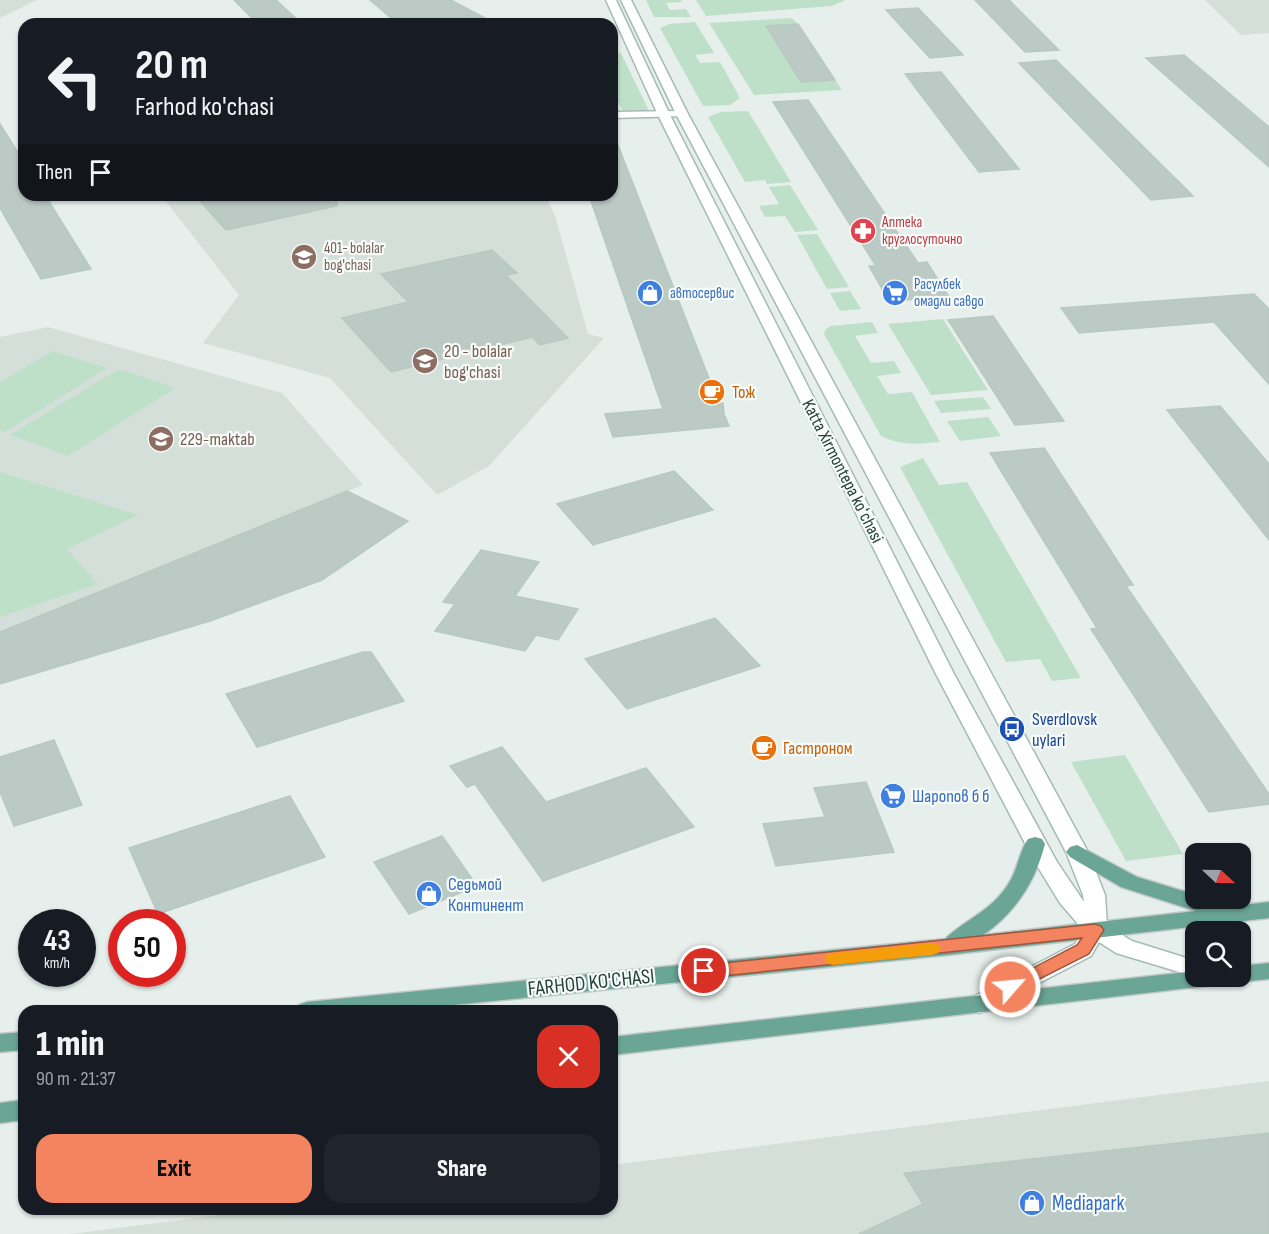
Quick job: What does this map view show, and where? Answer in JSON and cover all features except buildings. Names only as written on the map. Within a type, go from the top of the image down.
[{"type":"main road","name":"Katta Xirmontepa koʻchasi","points":[[611,0],[664,115],[945,674],[1035,844],[1068,898],[1095,930],[1124,947],[1185,966]]},
{"type":"main road","name":"Katta Xirmontepa koʻchasi","points":[[626,0],[682,114],[1077,852],[1094,895],[1095,930]]},
{"type":"main road","points":[[618,115],[682,114]]},
{"type":"main road","points":[[947,947],[985,925],[1014,895],[1030,867],[1035,844]]},
{"type":"main road","points":[[1077,852],[1129,882],[1146,889],[1237,914]]},
{"type":"main road","name":"FARHOD KO'CHASI","points":[[367,1005],[947,947],[1269,910]]},
{"type":"main road","points":[[973,1006],[1083,950],[1095,930]]},
{"type":"main road","points":[[1251,973],[1269,971]]},
{"type":"main road","points":[[618,1045],[1185,981]]},
{"type":"main road","points":[[0,1043],[18,1042]]},
{"type":"main road","points":[[0,1113],[18,1111]]},
{"type":"shaded area","points":[[0,0],[37,0],[0,18]]},
{"type":"shaded area","points":[[1205,0],[1269,0],[1269,33],[1241,35]]},
{"type":"shaded area","name":"20 - bolalar bog'chasi","points":[[166,201],[548,201],[556,219],[588,334],[604,338],[489,466],[437,495],[330,378],[203,343],[239,295]]},
{"type":"shaded area","name":"229-maktab","points":[[48,327],[282,393],[363,485],[0,632],[0,337]]},
{"type":"shaded area","points":[[1269,1081],[1269,1234],[71,1234],[220,1215],[618,1215],[618,1164]]},
{"type":"green space","points":[[646,0],[681,0],[682,2],[666,3],[670,10],[686,9],[691,17],[654,17]]},
{"type":"green space","points":[[696,0],[844,1],[831,6],[706,16]]},
{"type":"green space","points":[[792,18],[798,24],[766,27],[801,82],[835,80],[842,90],[754,95],[709,23]]},
{"type":"green space","points":[[695,22],[714,53],[695,55],[700,63],[720,62],[740,98],[730,105],[703,106],[660,28],[669,24]]},
{"type":"green space","points":[[618,53],[621,53],[649,111],[622,110],[618,102]]},
{"type":"green space","points":[[748,111],[791,182],[767,184],[765,180],[745,182],[708,117],[721,112]]},
{"type":"green space","points":[[790,185],[818,230],[795,232],[785,216],[765,217],[759,206],[779,204],[769,187]]},
{"type":"green space","points":[[817,234],[849,287],[827,289],[797,235]]},
{"type":"green space","points":[[850,291],[861,309],[840,311],[830,293]]},
{"type":"green space","points":[[943,319],[988,390],[931,395],[888,324]]},
{"type":"green space","points":[[872,322],[878,333],[855,336],[871,363],[894,361],[901,373],[877,376],[888,394],[912,392],[940,442],[903,443],[881,436],[824,334],[831,326]]},
{"type":"green space","points":[[52,351],[107,368],[5,432],[0,430],[0,382]]},
{"type":"green space","points":[[119,369],[175,388],[68,456],[10,435]]},
{"type":"green space","points":[[983,397],[991,409],[941,413],[934,401]]},
{"type":"green space","points":[[988,417],[1001,436],[960,441],[947,421]]},
{"type":"green space","points":[[923,458],[939,485],[967,482],[1081,678],[1052,681],[1040,659],[1006,662],[900,467]]},
{"type":"green space","points":[[0,472],[138,515],[67,549],[98,584],[0,617]]},
{"type":"green space","points":[[1125,755],[1183,854],[1126,861],[1071,762]]},
{"type":"slow traffic","points":[[833,959],[932,949]]},
{"type":"place","name":"Аптека круглосуточно","points":[[863,231]]},
{"type":"place","name":"401- bolalar bog'chasi","points":[[304,257]]},
{"type":"place","name":"автосервис","points":[[650,293]]},
{"type":"place","name":"Расулбек омадли савдо","points":[[895,293]]},
{"type":"place","name":"20 - bolalar bog'chasi","points":[[425,361]]},
{"type":"place","name":"Тож","points":[[712,392]]},
{"type":"place","name":"229-maktab","points":[[161,439]]},
{"type":"place","name":"Sverdlovsk uylari","points":[[1012,729]]},
{"type":"place","name":"Гастроном","points":[[764,748]]},
{"type":"place","name":"Шаропов б б","points":[[893,796]]},
{"type":"place","name":"Седьмой Континент","points":[[429,894]]},
{"type":"place","name":"Mediapark","points":[[1032,1203]]},
{"type":"route","points":[[704,971],[1095,930],[1083,950],[1010,987]]}]
